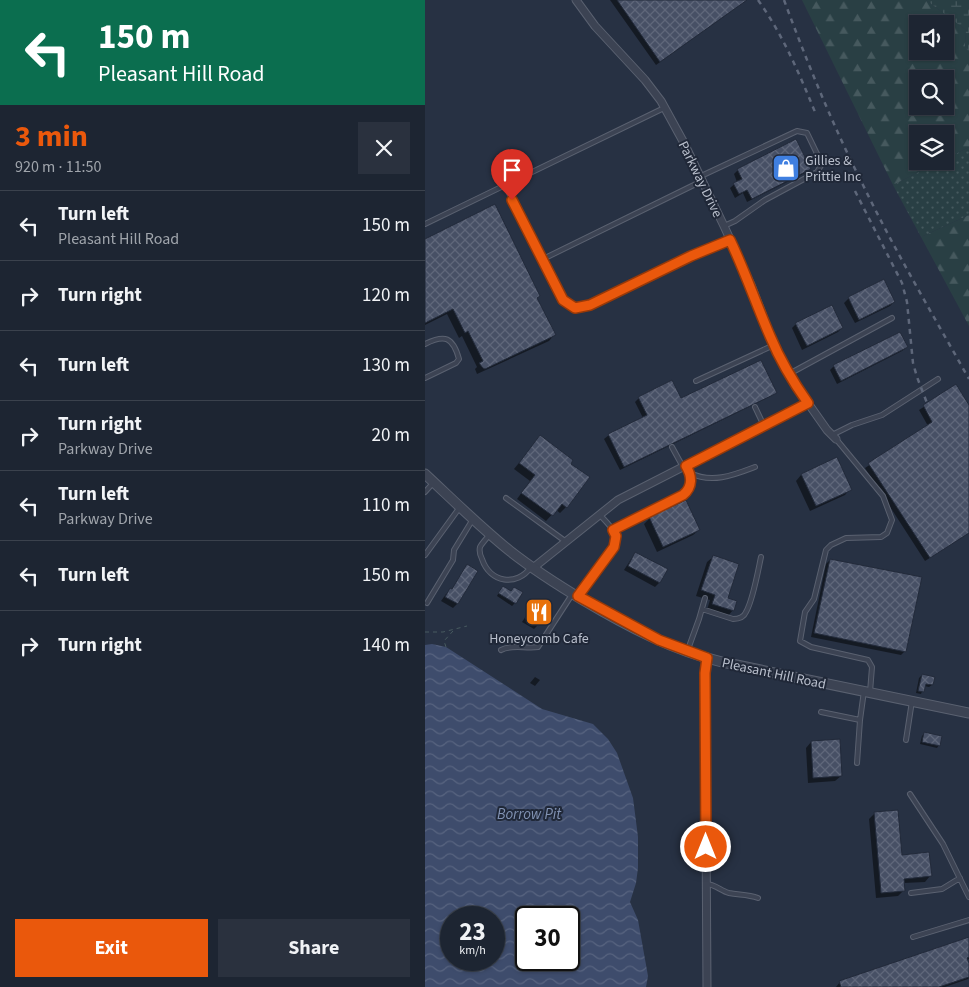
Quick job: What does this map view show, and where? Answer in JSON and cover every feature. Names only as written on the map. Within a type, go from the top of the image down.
[{"type":"street","name":"Parkway Drive","points":[[575,0],[595,26],[652,89],[664,108],[724,226],[751,285],[773,345],[808,403],[834,437]]},
{"type":"street","points":[[532,568],[618,500],[808,403]]},
{"type":"street","name":"Pleasant Hill Road","points":[[425,474],[490,534],[532,568],[575,595],[651,636],[687,652],[707,658],[969,713]]},
{"type":"street","points":[[707,658],[705,673],[707,987]]},
{"type":"lane","points":[[425,224],[664,108]]},
{"type":"lane","points":[[541,260],[797,131],[807,133],[822,164],[817,172],[765,200],[735,221],[724,226]]},
{"type":"lane","points":[[505,185],[541,260],[563,300],[575,308],[582,308],[691,256],[730,240]]},
{"type":"lane","points":[[789,374],[893,318]]},
{"type":"lane","points":[[425,344],[437,338],[446,338],[456,349],[459,359],[456,363],[425,378]]},
{"type":"lane","points":[[696,381],[773,345]]},
{"type":"lane","points":[[857,764],[860,720],[873,667],[868,660],[806,646],[800,641],[799,637],[805,612],[814,599],[825,554],[831,545],[846,538],[881,537],[887,532],[892,520],[883,496],[834,437],[852,425],[882,415],[938,380]]},
{"type":"lane","points":[[755,407],[764,426]]},
{"type":"lane","points":[[672,447],[690,473],[698,476],[714,479],[755,467]]},
{"type":"lane","points":[[613,530],[683,495],[688,491],[690,473]]},
{"type":"lane","points":[[425,492],[434,482]]},
{"type":"lane","points":[[506,498],[565,541]]},
{"type":"lane","points":[[425,555],[461,507]]},
{"type":"lane","points":[[501,650],[510,647],[538,647],[575,595],[614,547],[616,536],[599,514]]},
{"type":"lane","points":[[427,603],[453,560],[455,550],[473,519]]},
{"type":"lane","points":[[490,534],[480,550],[484,565],[490,573],[503,579],[517,578],[525,575],[532,568]]},
{"type":"lane","points":[[702,608],[733,619],[743,616],[748,608],[761,557]]},
{"type":"lane","points":[[687,652],[705,598]]},
{"type":"lane","points":[[905,740],[912,701]]},
{"type":"lane","points":[[821,712],[860,720]]},
{"type":"lane","points":[[910,794],[943,844],[969,897]]},
{"type":"lane","points":[[911,893],[942,889],[960,878]]},
{"type":"lane","points":[[706,884],[714,885],[728,893],[744,894],[758,898]]},
{"type":"lane","points":[[913,938],[969,920]]},
{"type":"path","points":[[447,648],[444,641],[449,634],[467,626]]},
{"type":"path","points":[[425,632],[454,631]]},
{"type":"green space","points":[[802,0],[926,0],[946,15],[909,15],[909,60],[954,60],[954,21],[966,30],[965,48],[969,51],[969,147],[954,154],[954,125],[909,125],[909,170],[922,170],[893,185]]},
{"type":"green space","points":[[926,0],[969,0],[969,51],[965,48],[966,30],[954,21],[954,15],[946,15]]},
{"type":"green space","points":[[969,147],[969,215],[921,237],[893,185],[922,170],[954,170],[954,154]]},
{"type":"green space","points":[[969,215],[969,326],[921,237]]},
{"type":"water","name":"Borrow Pit","points":[[432,644],[446,647],[542,709],[593,724],[608,739],[617,753],[633,798],[638,837],[638,868],[630,902],[638,920],[648,976],[646,987],[425,987],[425,645]]},
{"type":"building","points":[[617,0],[747,0],[660,62]]},
{"type":"building","points":[[796,139],[811,169],[752,199],[747,190],[739,194],[733,183],[742,179],[737,169]]},
{"type":"building","points":[[495,204],[540,296],[537,298],[556,335],[485,369],[479,363],[483,361],[468,331],[465,333],[453,309],[425,323],[425,239]]},
{"type":"building","points":[[884,279],[895,302],[859,320],[848,297]]},
{"type":"building","points":[[832,305],[843,328],[807,346],[795,323]]},
{"type":"building","points":[[900,332],[908,347],[841,381],[833,365]]},
{"type":"building","points":[[761,360],[777,393],[624,467],[608,434],[647,415],[638,397],[672,380],[681,398]]},
{"type":"building","points":[[956,384],[969,405],[969,533],[930,558],[868,463],[932,422],[923,405]]},
{"type":"building","points":[[540,435],[573,460],[571,464],[590,477],[567,508],[562,504],[553,516],[521,493],[535,475],[519,463]]},
{"type":"building","points":[[837,457],[852,490],[816,506],[801,474]]},
{"type":"building","points":[[686,500],[700,530],[663,547],[649,517]]},
{"type":"building","points":[[635,552],[668,569],[660,583],[628,566]]},
{"type":"building","points":[[713,555],[739,564],[728,598],[737,601],[734,611],[712,604],[715,595],[701,590]]},
{"type":"building","points":[[830,559],[922,577],[906,652],[814,633]]},
{"type":"building","points":[[467,564],[478,571],[458,604],[445,597]]},
{"type":"building","points":[[503,586],[511,591],[514,587],[523,592],[516,604],[498,593]]},
{"type":"building","points":[[535,600],[550,608],[539,626],[525,618]]},
{"type":"building","points":[[922,674],[935,677],[933,685],[926,684],[924,692],[918,691]]},
{"type":"building","points":[[924,732],[942,736],[940,746],[922,742]]},
{"type":"building","points":[[840,739],[842,776],[813,778],[811,741]]},
{"type":"building","points":[[898,810],[902,855],[929,852],[932,876],[904,879],[905,891],[881,893],[874,812]]},
{"type":"building","points":[[969,937],[969,957],[967,958],[969,977],[939,987],[841,987],[839,981]]},
{"type":"railway","points":[[758,0],[783,41],[815,112]]},
{"type":"railway","points":[[784,0],[821,94],[852,163],[901,259],[969,379]]},
{"type":"railway","points":[[855,191],[902,283],[907,302],[913,363],[927,403]]},
{"type":"place","name":"Gillies & Prittie Inc","points":[[786,168]]},
{"type":"place","name":"Honeycomb Cafe","points":[[539,612]]},
{"type":"route","points":[[512,200],[563,300],[575,308],[590,305],[691,256],[730,240],[751,285],[773,345],[795,385],[808,403],[686,466],[691,478],[688,491],[613,530],[616,536],[614,547],[578,596],[617,619],[659,640],[707,658],[705,673],[706,847]]}]
